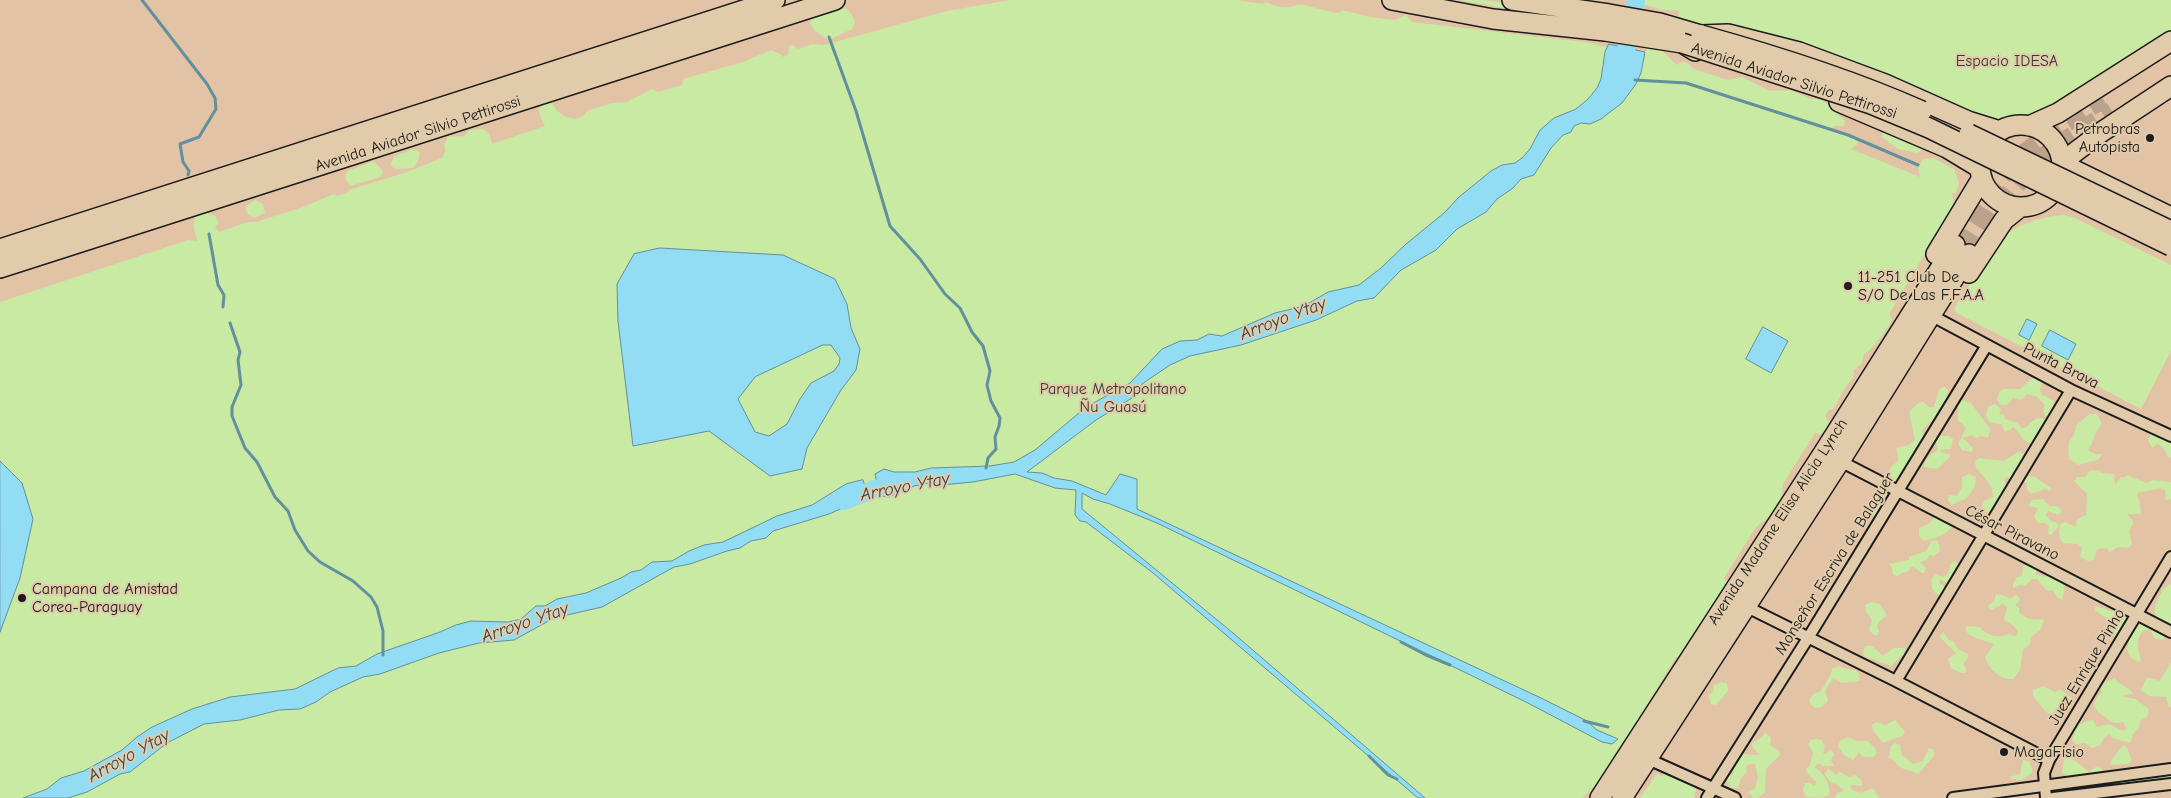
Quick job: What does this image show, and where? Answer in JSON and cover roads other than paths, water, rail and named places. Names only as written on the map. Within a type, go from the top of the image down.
[{"type":"highway","name":"Avenida Aviador Silvio Pettirossi","points":[[0,250],[775,0]]},
{"type":"highway","name":"Avenida Aviador Silvio Pettirossi","points":[[0,268],[835,0]]},
{"type":"highway","name":"Avenida Aviador Silvio Pettirossi","points":[[1392,0],[1493,19],[1607,22],[1661,32],[1701,34],[1813,67],[1876,91],[2075,183],[2171,231]]},
{"type":"highway","points":[[1434,0],[1494,13],[1517,21]]},
{"type":"highway","name":"Avenida Aviador Silvio Pettirossi","points":[[1516,0],[1588,5],[1607,22]]},
{"type":"highway","name":"Avenida Aviador Silvio Pettirossi","points":[[1661,32],[1682,43],[1808,82],[1879,107],[1929,128],[2171,246]]},
{"type":"highway","points":[[1701,34],[1728,34],[1799,52],[1908,94],[1968,121],[2000,131]]},
{"type":"highway","points":[[2029,126],[2058,113],[2171,41]]},
{"type":"highway","points":[[1682,43],[1701,55],[1720,63],[1834,100],[1951,149],[1981,173],[1992,196],[2010,206],[2020,208]]},
{"type":"highway","points":[[2171,54],[2107,105],[2171,72]]},
{"type":"highway","points":[[2062,163],[2093,138],[2171,86]]},
{"type":"highway","points":[[2040,203],[2052,194],[2057,187],[2062,172],[2058,147],[2049,136],[2029,126],[2019,125],[2000,131],[1987,143],[1983,150],[1981,173],[1965,206],[1827,432],[1832,456],[1855,450],[1995,232],[2004,220],[2020,208],[2052,201],[2070,204],[2171,254]]},
{"type":"highway","points":[[2093,138],[2084,159],[2085,166],[2090,174],[2101,182]]},
{"type":"highway","points":[[1951,149],[1966,166],[1970,178],[1971,189],[1965,206]]},
{"type":"highway","points":[[2062,163],[2171,217]]},
{"type":"highway","name":"Avenida Madame Elisa Alicia Lynch","points":[[1600,798],[1832,456],[1962,250]]},
{"type":"highway","name":"Avenida Madame Elisa Alicia Lynch","points":[[1622,798],[1745,606],[1832,456]]},
{"type":"street","name":"Punta Brava","points":[[1938,319],[2071,390],[2171,436]]},
{"type":"street","name":"Monseñor Escriva de Balaguer","points":[[1707,798],[1808,638],[1987,345]]},
{"type":"street","points":[[1896,681],[2071,390]]},
{"type":"street","name":"César Piravano","points":[[1832,456],[2171,632]]},
{"type":"street","name":"Juez Enrique Pinho","points":[[2046,798],[2044,773],[2049,760],[2171,557]]},
{"type":"street","points":[[1745,606],[2049,760]]},
{"type":"street","points":[[1648,759],[1735,798]]},
{"type":"street","points":[[1953,798],[2007,794],[2045,786],[2171,769]]},
{"type":"street","points":[[2053,798],[2171,784]]},
{"type":"water","points":[[1609,44],[1645,52],[1641,73],[1636,84],[1622,103],[1601,119],[1590,124],[1581,123],[1574,126],[1571,132],[1563,135],[1551,148],[1534,175],[1521,179],[1513,188],[1497,199],[1486,212],[1457,229],[1436,250],[1401,270],[1374,298],[1357,301],[1316,320],[1241,345],[1190,356],[1170,365],[1142,384],[1132,398],[1096,420],[1027,472],[1042,473],[1054,478],[1072,481],[1106,495],[1120,474],[1137,479],[1137,509],[1541,698],[1585,720],[1597,730],[1618,739],[1612,744],[1602,742],[1526,702],[1157,523],[1082,493],[1082,509],[1233,633],[1425,798],[1418,798],[1153,573],[1086,522],[1080,521],[1075,515],[1076,490],[1055,488],[1015,474],[973,482],[941,485],[929,483],[914,486],[889,497],[880,496],[875,474],[884,469],[894,472],[915,472],[931,468],[990,466],[1014,462],[1035,450],[1086,407],[1130,383],[1162,349],[1180,341],[1197,340],[1209,334],[1222,336],[1275,313],[1304,306],[1328,292],[1359,285],[1381,268],[1406,244],[1444,213],[1459,197],[1491,171],[1502,165],[1515,163],[1522,158],[1530,149],[1540,130],[1554,118],[1576,109],[1588,99],[1597,88],[1601,79],[1605,52]]},
{"type":"water","points":[[660,248],[783,255],[835,279],[847,304],[851,328],[860,349],[856,370],[841,390],[807,448],[802,469],[770,476],[709,431],[633,446],[618,321],[617,284],[634,254]],"holes":[[[823,345],[831,345],[840,358],[839,364],[834,371],[811,383],[787,424],[769,436],[755,432],[738,399],[755,377]]]},
{"type":"water","points":[[2027,319],[2037,324],[2029,340],[2019,335]]},
{"type":"water","points":[[1763,327],[1788,341],[1771,373],[1746,359]]},
{"type":"water","points":[[2050,330],[2076,344],[2068,360],[2042,346]]},
{"type":"water","points":[[0,461],[22,483],[33,519],[20,578],[0,632]]},
{"type":"water","points":[[863,480],[870,500],[854,503],[829,514],[773,531],[766,538],[751,541],[740,548],[690,564],[674,567],[602,607],[554,618],[514,640],[479,643],[439,653],[380,674],[363,677],[330,692],[316,702],[300,709],[279,710],[240,720],[204,724],[167,743],[130,772],[120,774],[87,792],[68,798],[23,798],[47,789],[61,778],[84,771],[122,750],[152,727],[192,709],[230,697],[295,689],[338,668],[356,666],[377,654],[456,625],[471,621],[508,622],[521,619],[536,606],[545,606],[557,599],[586,593],[631,572],[641,570],[652,562],[672,561],[704,545],[723,542],[777,516],[812,505],[846,484]]},
{"type":"waterway","points":[[142,0],[207,84],[215,98],[216,109],[199,137],[180,144],[183,162],[189,171],[188,175]]},
{"type":"waterway","name":"Arroyo Ytay","points":[[1621,70],[1632,26],[1636,0]]},
{"type":"waterway","points":[[829,37],[856,111],[890,226],[920,259],[945,294],[960,308],[972,332],[983,346],[990,371],[987,385],[991,401],[1000,418],[995,437],[996,449],[988,458],[986,468]]},
{"type":"waterway","points":[[1635,80],[1686,83],[1848,135],[1918,165]]},
{"type":"waterway","points":[[209,234],[218,285],[224,295],[223,307]]},
{"type":"waterway","points":[[230,323],[240,352],[238,360],[241,385],[232,407],[232,416],[245,448],[257,462],[275,497],[288,511],[295,530],[308,551],[320,562],[353,581],[371,597],[377,607],[383,631],[383,655]]},
{"type":"waterway","name":"Arroyo Ytay","points":[[844,501],[875,489],[901,484]]},
{"type":"waterway","points":[[1401,642],[1450,665]]},
{"type":"waterway","points":[[1584,721],[1608,727]]},
{"type":"waterway","points":[[1369,756],[1388,775],[1397,779]]},
{"type":"tunnel","points":[[1955,245],[1986,197],[2014,164],[2033,146],[2052,132],[2103,99]]},
{"type":"tunnel","points":[[1969,254],[2000,207],[2026,174],[2054,149],[2112,111]]},
{"type":"place","name":"Petrobras Autopista","points":[[2150,138]]},
{"type":"place","name":"11-251 Club De S/O De Las F.F.A.A","points":[[1848,286]]},
{"type":"place","name":"Campana de Amistad Corea-Paraguay","points":[[22,598]]},
{"type":"place","name":"MagaFisio","points":[[2004,752]]},
{"type":"park label","name":"Espacio IDESA","points":[[2007,61]]},
{"type":"park label","name":"Parque Metropolitano Ñu Guasú","points":[[1113,398]]}]
